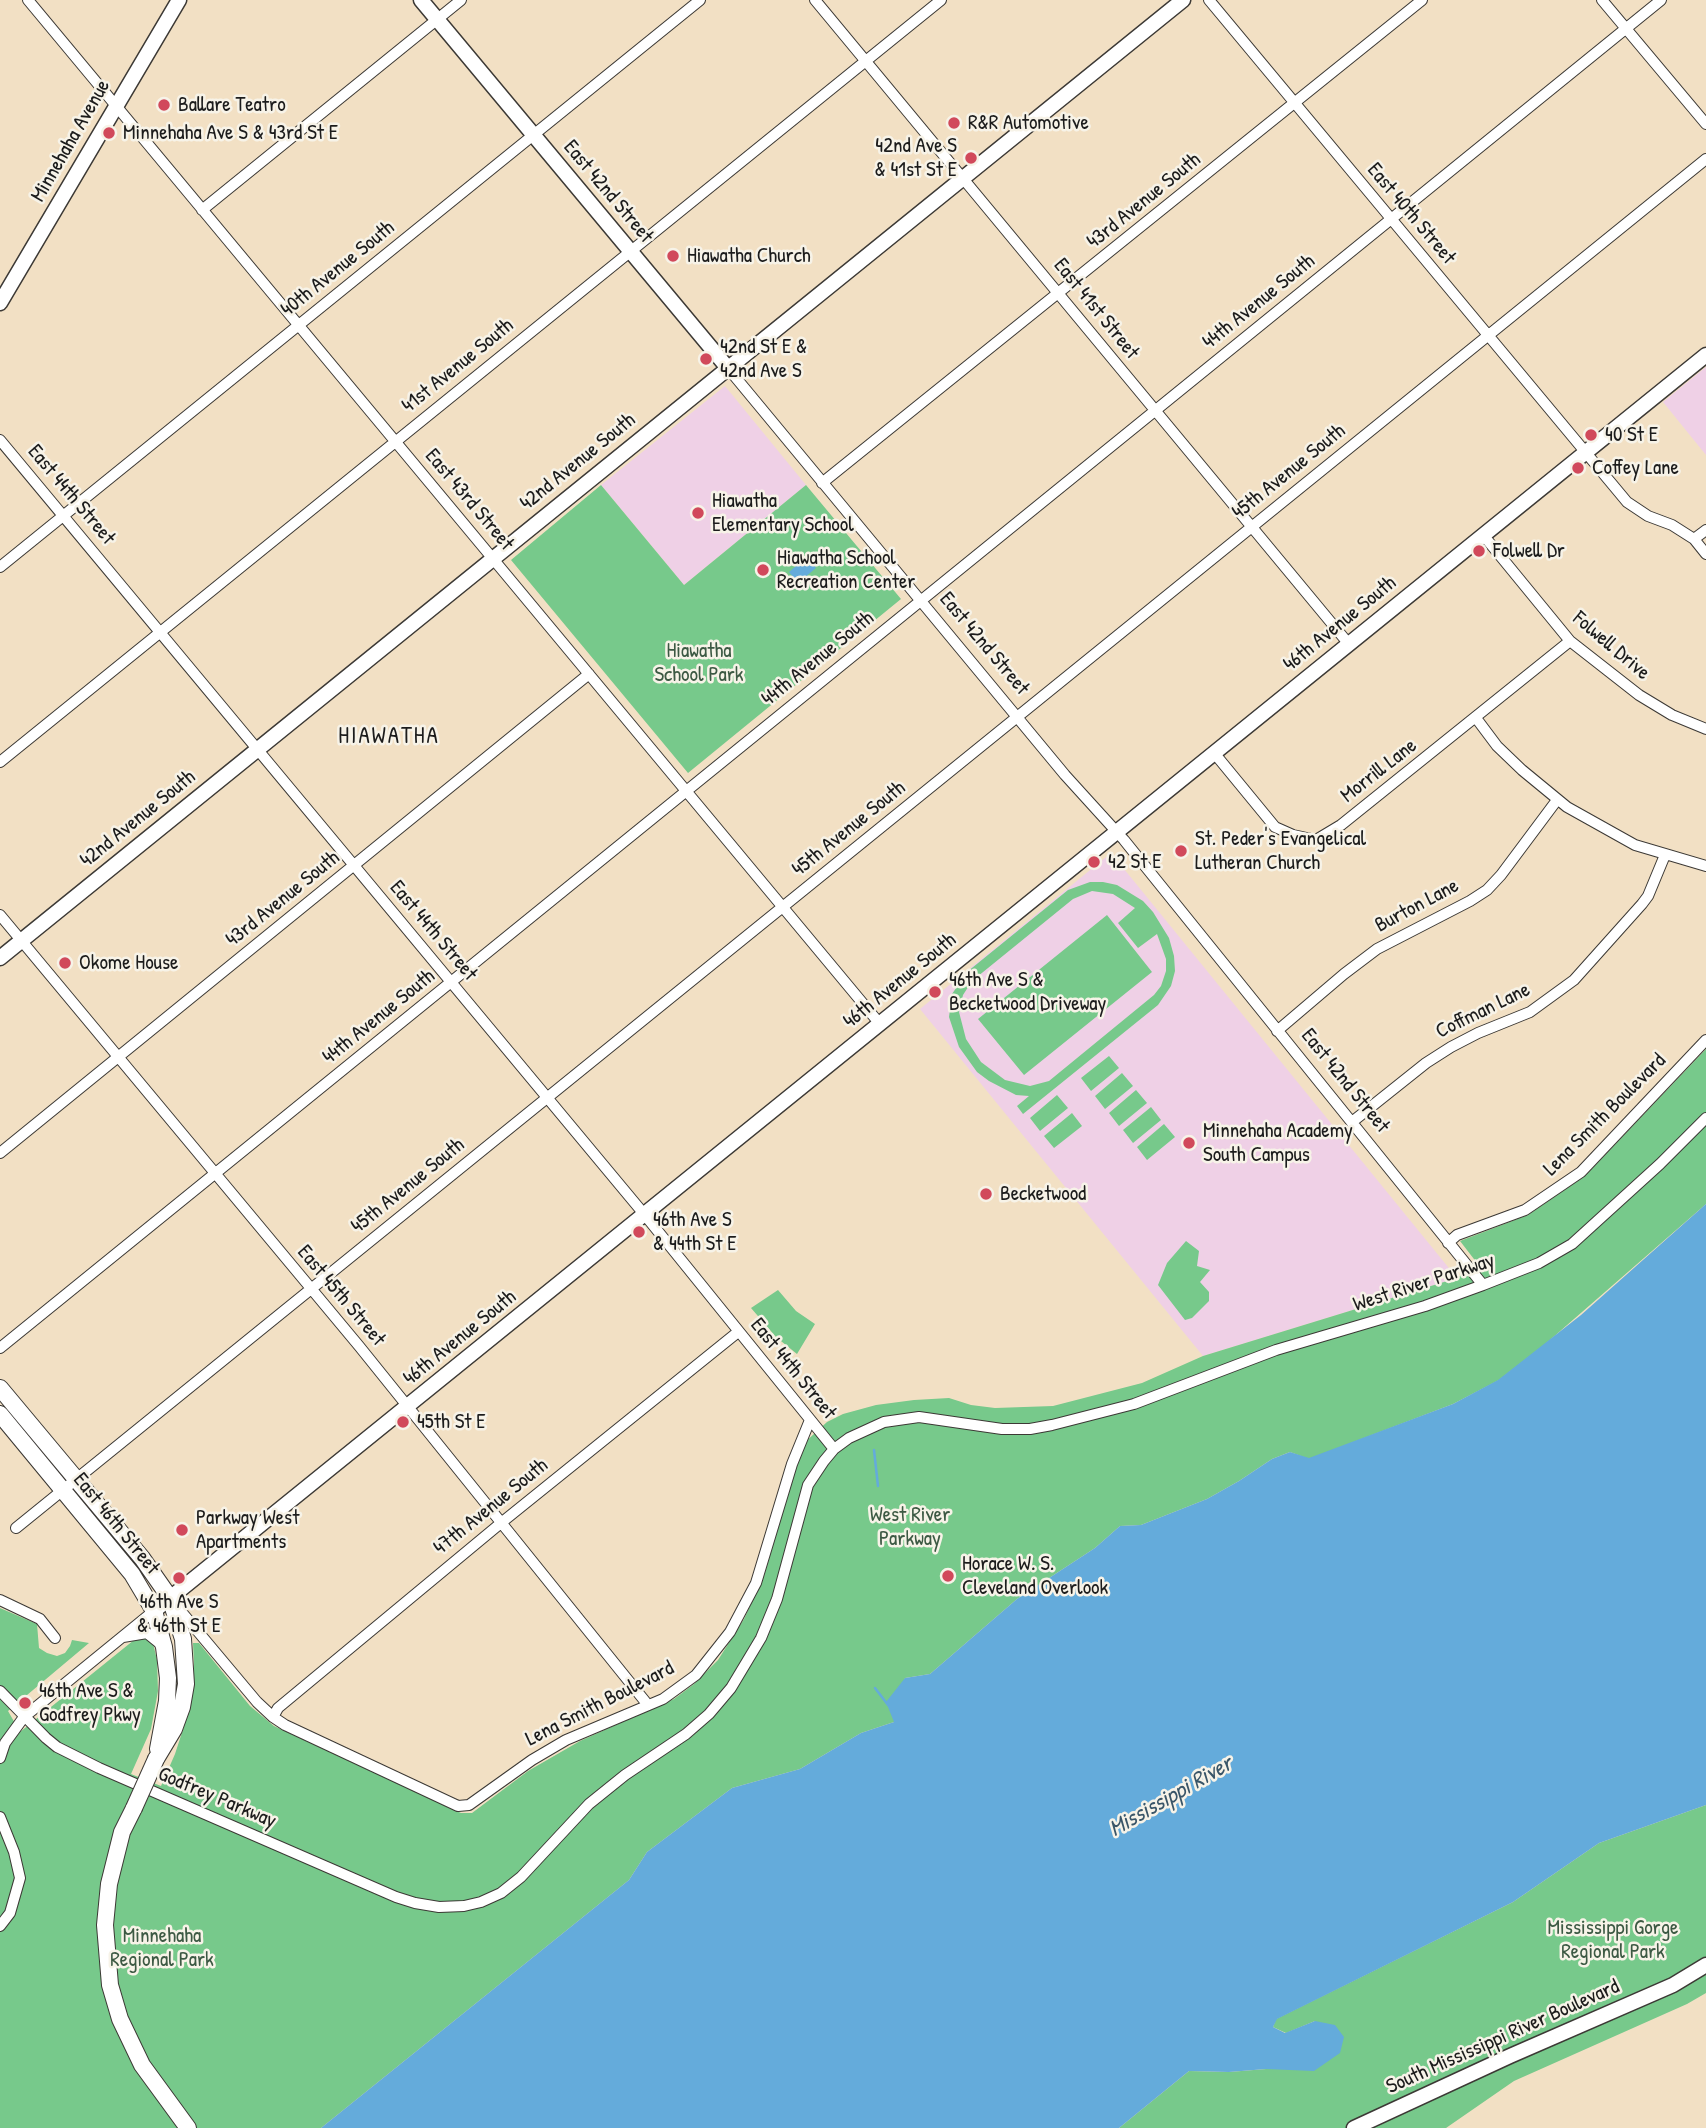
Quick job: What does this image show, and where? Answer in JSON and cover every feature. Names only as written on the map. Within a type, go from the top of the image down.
[{"type":"main road","name":"East 46th Street","points":[[0,1388],[148,1566],[170,1598],[183,1639],[186,1684],[182,1707],[174,1729],[156,1759],[122,1832],[109,1884],[105,1925],[110,1985],[129,2041],[158,2090],[185,2124]]},
{"type":"main road","name":"East 46th Street","points":[[0,1414],[141,1586],[154,1611],[164,1647],[168,1678],[167,1701],[156,1759]]},
{"type":"street","name":"East 43rd Street","points":[[28,0],[880,1024]]},
{"type":"street","name":"Minnehaha Avenue","points":[[0,303],[179,0]]},
{"type":"street","name":"East 42nd Street","points":[[421,0],[1017,718],[1116,831],[1483,1285]]},
{"type":"street","points":[[202,210],[461,0]]},
{"type":"street","name":"40th Avenue South","points":[[0,567],[701,0]]},
{"type":"street","name":"East 41st Street","points":[[815,0],[1348,643]]},
{"type":"street","name":"41st Avenue South","points":[[0,762],[941,0]]},
{"type":"street","name":"42nd Avenue South","points":[[0,958],[1183,0]]},
{"type":"street","name":"East 40th Street","points":[[1209,0],[1584,453]]},
{"type":"street","name":"43rd Avenue South","points":[[822,483],[1422,0]]},
{"type":"street","points":[[1602,0],[1706,124]]},
{"type":"street","name":"44th Avenue South","points":[[0,1348],[1661,0]]},
{"type":"street","name":"45th Avenue South","points":[[16,1528],[1706,159]]},
{"type":"street","name":"46th Avenue South","points":[[0,1758],[5,1742],[24,1717],[1706,355]]},
{"type":"street","name":"East 44th Street","points":[[0,440],[644,1214],[834,1449]]},
{"type":"street","points":[[1584,453],[1627,502],[1648,516],[1672,525],[1694,539],[1706,554]]},
{"type":"street","points":[[1694,539],[1706,530]]},
{"type":"street","name":"Folwell Drive","points":[[1484,536],[1570,641],[1639,695],[1672,715],[1706,729]]},
{"type":"street","name":"Morrill Lane","points":[[1215,754],[1275,827],[1293,835],[1316,840],[1341,825],[1570,641]]},
{"type":"street","name":"43rd Avenue South","points":[[0,1153],[589,674]]},
{"type":"street","points":[[1476,718],[1497,746],[1557,800],[1635,845],[1706,866]]},
{"type":"street","name":"Burton Lane","points":[[1277,1031],[1377,949],[1487,890],[1502,875],[1557,800]]},
{"type":"street","name":"Coffman Lane","points":[[1352,1122],[1451,1046],[1530,1012],[1574,980],[1648,896],[1665,855]]},
{"type":"street","name":"East 45th Street","points":[[0,915],[408,1407],[648,1705]]},
{"type":"street","name":"Lena Smith Boulevard","points":[[1448,1243],[1457,1235],[1525,1210],[1572,1178],[1706,1040]]},
{"type":"street","name":"West River Parkway","points":[[439,1907],[464,1906],[501,1893],[521,1877],[590,1804],[709,1714],[737,1679],[761,1638],[788,1565],[808,1485],[834,1449],[866,1429],[884,1422],[919,1417],[1002,1429],[1030,1429],[1097,1414],[1178,1389],[1276,1350],[1424,1306],[1483,1285],[1539,1263],[1572,1244],[1644,1180],[1706,1118]]},
{"type":"street","name":"47th Avenue South","points":[[272,1717],[278,1708],[501,1523],[738,1332]]},
{"type":"street","name":"Lena Smith Boulevard","points":[[272,1717],[458,1806],[479,1800],[532,1760],[566,1740],[648,1705],[676,1690],[696,1675],[724,1640],[740,1614],[760,1571],[792,1464],[810,1420]]},
{"type":"street","name":"East 46th Street","points":[[170,1598],[272,1717]]},
{"type":"street","points":[[0,1600],[40,1619],[55,1638]]},
{"type":"street","points":[[120,1639],[147,1633],[164,1647]]},
{"type":"street","name":"Godfrey Parkway","points":[[0,1691],[57,1746],[99,1768],[396,1897],[439,1907]]},
{"type":"street","points":[[0,1817],[14,1852],[20,1878],[10,1913],[0,1927]]},
{"type":"street","name":"South Mississippi River Boulevard","points":[[1354,2128],[1374,2123],[1673,1985],[1706,1965]]},
{"type":"shaded area","points":[[1706,367],[1706,455],[1663,402]]},
{"type":"shaded area","name":"Hiawatha Elementary School","points":[[725,386],[806,485],[684,585],[601,485]]},
{"type":"shaded area","name":"Minnehaha Academy South Campus","points":[[1111,853],[1457,1278],[1203,1356],[920,1009]]},
{"type":"green space","name":"Hiawatha School Park","points":[[601,485],[684,585],[806,485],[901,599],[688,773],[511,560]]},
{"type":"green space","points":[[1090,882],[1103,882],[1117,885],[1143,901],[1169,938],[1175,971],[1171,986],[1158,1005],[1023,1114],[1017,1106],[1029,1096],[1016,1095],[989,1081],[977,1072],[959,1047],[949,1017],[952,994],[967,972],[1068,890]],"holes":[[[1092,891],[1113,894],[1135,908],[1118,923],[1138,948],[1157,934],[1166,959],[1166,971],[1161,986],[1154,995],[1049,1081],[1030,1086],[1005,1080],[981,1062],[966,1039],[959,1012],[963,995],[972,981],[1073,899]]]},
{"type":"green space","points":[[1107,915],[1152,972],[1024,1075],[978,1019]]},
{"type":"green space","name":"West River Parkway","points":[[1706,1049],[1706,1204],[1543,1346],[1499,1380],[1453,1404],[1309,1459],[1290,1452],[1272,1459],[1207,1499],[1141,1525],[1120,1526],[1095,1548],[1017,1599],[930,1674],[905,1678],[894,1722],[861,1733],[800,1769],[732,1788],[647,1852],[629,1880],[321,2128],[0,2128],[0,1608],[37,1624],[39,1648],[47,1653],[57,1656],[65,1653],[72,1640],[89,1643],[8,1711],[20,1732],[134,1640],[148,1640],[153,1643],[157,1660],[158,1691],[151,1729],[131,1774],[161,1786],[189,1711],[194,1664],[193,1643],[199,1643],[250,1706],[274,1726],[461,1813],[472,1813],[528,1771],[580,1741],[674,1699],[718,1660],[744,1619],[764,1576],[803,1444],[827,1422],[843,1414],[876,1405],[914,1400],[949,1398],[971,1405],[995,1408],[1053,1406],[1142,1383],[1203,1356],[1457,1278],[1477,1263],[1460,1241],[1528,1215],[1585,1176]]},
{"type":"green space","points":[[1109,1056],[1119,1068],[1091,1091],[1081,1078]]},
{"type":"green space","points":[[1122,1073],[1133,1086],[1105,1109],[1095,1096]]},
{"type":"green space","points":[[1136,1090],[1147,1103],[1119,1126],[1109,1113]]},
{"type":"green space","points":[[1057,1095],[1068,1108],[1040,1131],[1030,1118]]},
{"type":"green space","points":[[1151,1107],[1161,1120],[1133,1143],[1123,1130]]},
{"type":"green space","points":[[1072,1113],[1082,1126],[1054,1148],[1044,1136]]},
{"type":"green space","points":[[1164,1124],[1175,1137],[1147,1160],[1137,1147]]},
{"type":"green space","points":[[1186,1241],[1199,1251],[1197,1266],[1210,1270],[1200,1282],[1209,1292],[1209,1301],[1192,1318],[1185,1320],[1158,1285],[1167,1263]]},
{"type":"green space","points":[[778,1290],[796,1311],[815,1324],[797,1354],[776,1337],[751,1308]]},
{"type":"green space","name":"Mississippi Gorge Regional Park","points":[[1706,1805],[1706,1993],[1687,2004],[1514,2081],[1446,2128],[1119,2128],[1189,2071],[1266,2069],[1315,2021],[1286,2033],[1273,2027],[1276,2019],[1513,1902],[1599,1843]]},
{"type":"water","points":[[807,557],[816,568],[798,583],[789,572]]},
{"type":"water","name":"Mississippi River","points":[[1706,1204],[1706,1805],[1599,1843],[1513,1902],[1277,2019],[1273,2027],[1285,2033],[1315,2021],[1335,2025],[1344,2037],[1340,2053],[1314,2071],[1189,2071],[1119,2128],[321,2128],[629,1880],[647,1852],[732,1788],[800,1769],[861,1733],[894,1722],[886,1702],[905,1678],[930,1674],[1017,1599],[1095,1548],[1120,1526],[1141,1525],[1207,1499],[1272,1459],[1290,1452],[1309,1458],[1453,1404],[1498,1380],[1581,1315]]},
{"type":"waterway","points":[[874,1450],[878,1486]]},
{"type":"waterway","points":[[875,1688],[888,1705]]},
{"type":"place","name":"Ballare Teatro","points":[[164,105]]},
{"type":"place","name":"R&R Automotive","points":[[954,123]]},
{"type":"place","name":"Minnehaha Ave S & 43rd St E","points":[[109,133]]},
{"type":"place","name":"42nd Ave S & 41st St E","points":[[971,158]]},
{"type":"place","name":"Hiawatha Church","points":[[673,256]]},
{"type":"place","name":"42nd St E & 42nd Ave S","points":[[706,359]]},
{"type":"place","name":"40 St E","points":[[1591,435]]},
{"type":"place","name":"Coffey Lane","points":[[1578,468]]},
{"type":"place","name":"Hiawatha Elementary School","points":[[698,513]]},
{"type":"place","name":"Folwell Dr","points":[[1479,551]]},
{"type":"place","name":"Hiawatha School Recreation Center","points":[[763,570]]},
{"type":"place","name":"St. Peder's Evangelical Lutheran Church","points":[[1181,851]]},
{"type":"place","name":"42 St E","points":[[1094,862]]},
{"type":"place","name":"Okome House","points":[[65,963]]},
{"type":"place","name":"46th Ave S & Becketwood Driveway","points":[[935,992]]},
{"type":"place","name":"Minnehaha Academy South Campus","points":[[1189,1143]]},
{"type":"place","name":"Becketwood","points":[[986,1194]]},
{"type":"place","name":"46th Ave S & 44th St E","points":[[639,1232]]},
{"type":"place","name":"45th St E","points":[[403,1422]]},
{"type":"place","name":"Parkway West Apartments","points":[[182,1530]]},
{"type":"place","name":"Horace W. S. Cleveland Overlook","points":[[948,1576]]},
{"type":"place","name":"46th Ave S & 46th St E","points":[[179,1578]]},
{"type":"place","name":"46th Ave S & Godfrey Pkwy","points":[[25,1703]]},
{"type":"district","name":"HIAWATHA","points":[[389,737]]},
{"type":"park label","name":"Minnehaha Regional Park","points":[[162,1948]]}]
